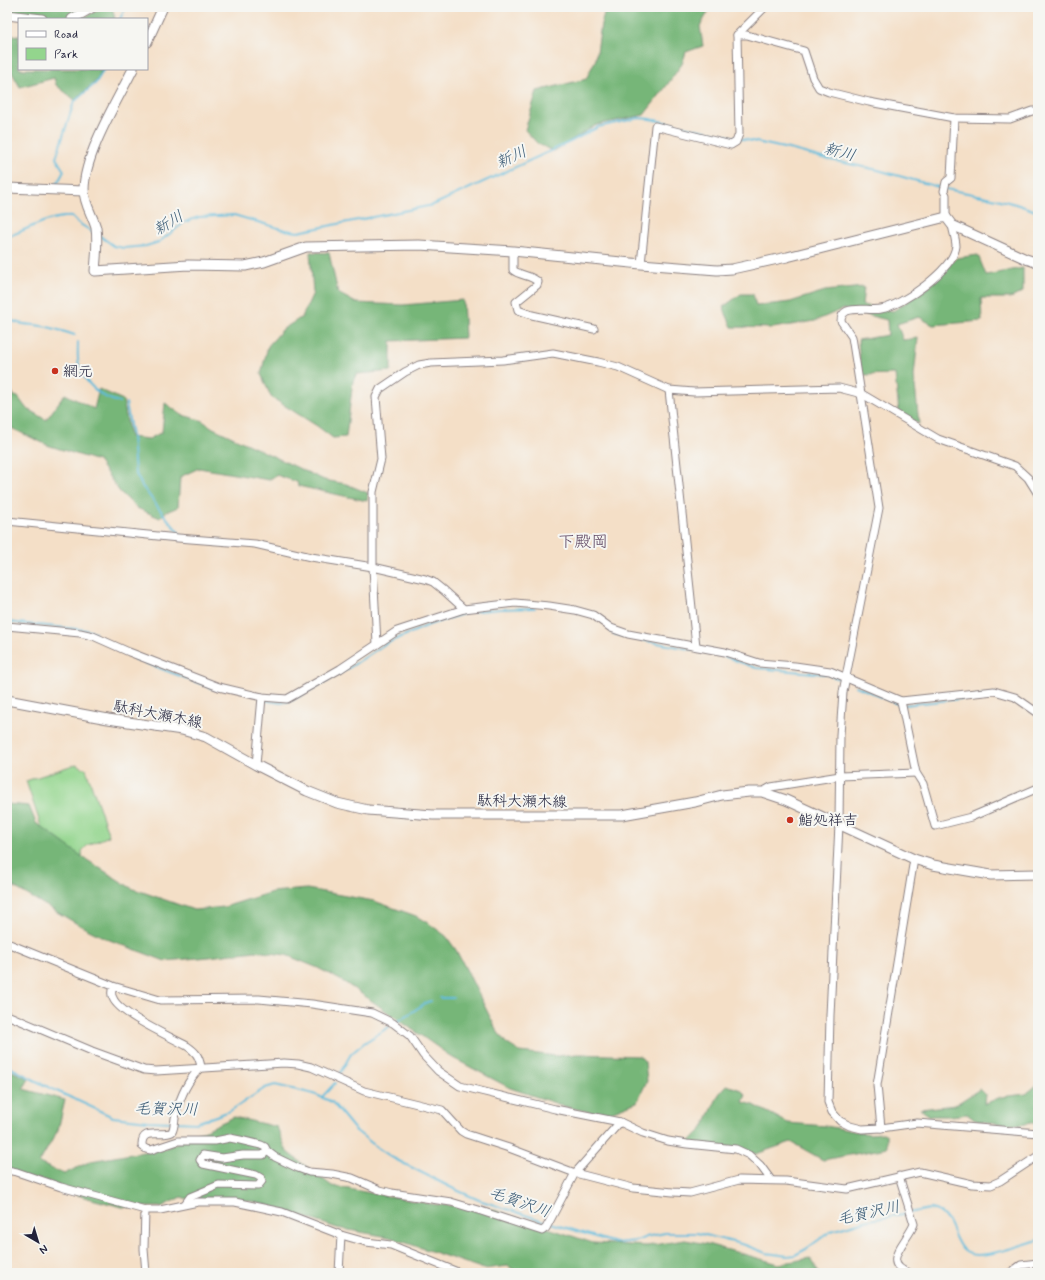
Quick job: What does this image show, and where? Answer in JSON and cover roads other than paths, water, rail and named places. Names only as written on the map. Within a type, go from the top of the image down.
[{"type":"street","points":[[74,18],[93,7]]},
{"type":"street","points":[[148,40],[163,7]]},
{"type":"street","points":[[642,264],[655,126],[731,145],[736,142],[739,134],[737,35],[766,7]]},
{"type":"street","points":[[7,15],[33,18]]},
{"type":"street","points":[[737,35],[747,35],[804,51],[813,78],[819,88],[829,92],[869,102],[954,118],[1010,119],[1032,111],[1038,111]]},
{"type":"street","points":[[132,70],[90,157],[84,191],[89,213],[96,228],[95,271],[188,265],[246,266],[264,262],[306,247],[419,245],[513,251],[717,270],[732,269],[787,257],[946,217]]},
{"type":"street","points":[[954,118],[950,178],[946,182],[944,188],[946,194],[946,217],[952,225],[956,248],[948,262],[932,280],[900,303],[880,309],[853,310],[846,312],[841,316],[841,321],[852,336],[879,508],[842,692],[839,824],[830,1015],[828,1102],[832,1112],[840,1121],[850,1126],[862,1129],[917,1123],[1038,1133]]},
{"type":"street","points":[[7,188],[84,191]]},
{"type":"street","points":[[952,225],[1038,263]]},
{"type":"street","points":[[513,251],[513,270],[517,274],[536,279],[538,282],[537,285],[516,302],[518,310],[532,315],[594,329]]},
{"type":"street","points":[[377,644],[372,568],[373,492],[382,459],[376,397],[380,389],[418,365],[431,363],[503,360],[553,353],[618,367],[670,390],[694,392],[839,388],[862,394],[938,438],[1015,466],[1028,478],[1038,494]]},
{"type":"street","points":[[670,390],[696,646]]},
{"type":"street","points":[[7,521],[255,544],[433,582],[464,609]]},
{"type":"street","points":[[7,626],[73,632],[93,636],[128,652],[219,687],[262,697],[287,699],[340,669],[397,631],[464,609],[515,603],[575,610],[593,615],[611,628],[628,634],[725,652],[759,663],[830,671],[901,704],[994,691],[1015,697],[1037,709]]},
{"type":"street","points":[[256,765],[262,697]]},
{"type":"street","name":"駄科大瀬木線","points":[[7,700],[108,719],[182,730],[206,737],[307,791],[337,803],[368,810],[433,815],[622,815],[695,802],[722,795],[762,792],[786,800],[914,859],[933,865],[991,875],[1038,874]]},
{"type":"street","points":[[901,704],[916,773],[923,784],[935,826],[971,817],[1038,788]]},
{"type":"street","points":[[762,792],[771,787],[840,776],[916,773]]},
{"type":"street","points":[[881,1128],[877,1085],[914,859]]},
{"type":"street","points":[[7,943],[113,986],[160,1000],[259,999],[312,1004],[372,1013],[393,1023],[410,1036],[423,1055],[438,1071],[460,1086],[555,1109],[620,1122],[643,1133],[668,1141],[736,1150],[749,1155],[755,1160],[771,1180]]},
{"type":"street","points":[[113,986],[112,997],[127,1014],[196,1052],[199,1059],[200,1067],[187,1084],[175,1117],[172,1132],[168,1134],[151,1133],[145,1136],[142,1140],[142,1146],[146,1149],[151,1150],[178,1141],[215,1141],[230,1138],[261,1144],[267,1151],[298,1168],[309,1172],[352,1178],[380,1190],[392,1193],[451,1202],[481,1210],[542,1231],[546,1227],[575,1173],[620,1122]]},
{"type":"street","points":[[7,1014],[90,1050],[144,1070],[156,1071],[200,1067],[284,1063],[311,1067],[364,1090],[442,1110],[461,1131],[466,1134],[509,1148],[575,1173],[633,1188],[690,1193],[739,1180],[771,1180],[847,1189],[920,1172],[972,1184],[991,1185],[1000,1181],[1038,1156]]},
{"type":"street","points":[[185,1204],[190,1197],[219,1185],[258,1186],[262,1181],[261,1178],[256,1175],[203,1164],[200,1157],[203,1155],[222,1158],[243,1155],[263,1155],[267,1151]]},
{"type":"street","points":[[7,1170],[61,1187],[146,1210],[160,1210],[198,1202],[235,1202],[282,1212],[341,1235],[366,1242],[391,1244],[460,1273]]},
{"type":"street","points":[[899,1176],[914,1224],[912,1231],[895,1257],[896,1265],[902,1271],[909,1273]]},
{"type":"street","points":[[146,1210],[144,1248],[146,1273]]},
{"type":"street","points":[[339,1273],[341,1235]]},
{"type":"street","points":[[1010,1273],[1021,1265],[1038,1263]]},
{"type":"waterway","points":[[120,18],[126,7]]},
{"type":"waterway","points":[[56,186],[64,171],[56,158],[74,102],[96,83],[103,70]]},
{"type":"waterway","name":"新川","points":[[100,236],[114,246],[124,248],[146,246],[159,242],[185,222],[199,217],[234,215],[285,230],[298,232],[433,205],[570,142],[598,127],[639,118],[650,119],[793,150],[826,159],[878,170],[942,188]]},
{"type":"waterway","name":"新川","points":[[946,189],[1005,201],[1038,212]]},
{"type":"waterway","name":"新川","points":[[7,237],[47,221],[64,217],[72,217],[94,233]]},
{"type":"waterway","points":[[7,318],[19,323],[49,327],[75,335]]},
{"type":"waterway","points":[[78,342],[78,362],[85,378],[94,389],[106,397],[119,402]]},
{"type":"waterway","points":[[126,403],[132,436],[135,472],[142,486],[180,534]]},
{"type":"waterway","points":[[262,700],[281,703],[293,700],[349,668],[385,644],[429,625],[469,612],[535,608]]},
{"type":"waterway","points":[[7,622],[87,630],[95,633]]},
{"type":"waterway","points":[[610,631],[614,634],[624,636]]},
{"type":"waterway","points":[[631,638],[721,655],[756,668],[826,674],[843,680]]},
{"type":"waterway","points":[[135,657],[135,659],[215,689]]},
{"type":"waterway","points":[[856,686],[900,705]]},
{"type":"waterway","points":[[904,705],[996,695],[1003,697]]},
{"type":"waterway","points":[[440,998],[453,998]]},
{"type":"waterway","points":[[397,1022],[427,1002],[431,1001]]},
{"type":"waterway","points":[[339,1075],[351,1054],[364,1043],[389,1027]]},
{"type":"waterway","name":"毛賀沢川","points":[[7,1066],[113,1117],[173,1122]]},
{"type":"waterway","points":[[322,1097],[335,1083]]},
{"type":"waterway","name":"毛賀沢川","points":[[177,1122],[196,1123],[230,1111],[265,1088],[275,1085],[314,1094],[332,1102],[355,1130],[393,1158],[479,1200],[547,1222]]},
{"type":"waterway","name":"毛賀沢川","points":[[551,1223],[615,1243],[637,1241],[646,1237],[665,1233],[697,1233],[745,1245],[766,1253],[788,1256],[795,1255],[806,1249],[831,1231],[865,1221],[930,1209],[938,1211],[945,1217],[959,1245],[963,1250],[970,1254],[985,1255],[1038,1240]]},
{"type":"place","name":"網元","points":[[55,371]]},
{"type":"place","name":"鮨処祥吉","points":[[790,820]]},
{"type":"district","name":"下殿岡","points":[[583,541]]}]
